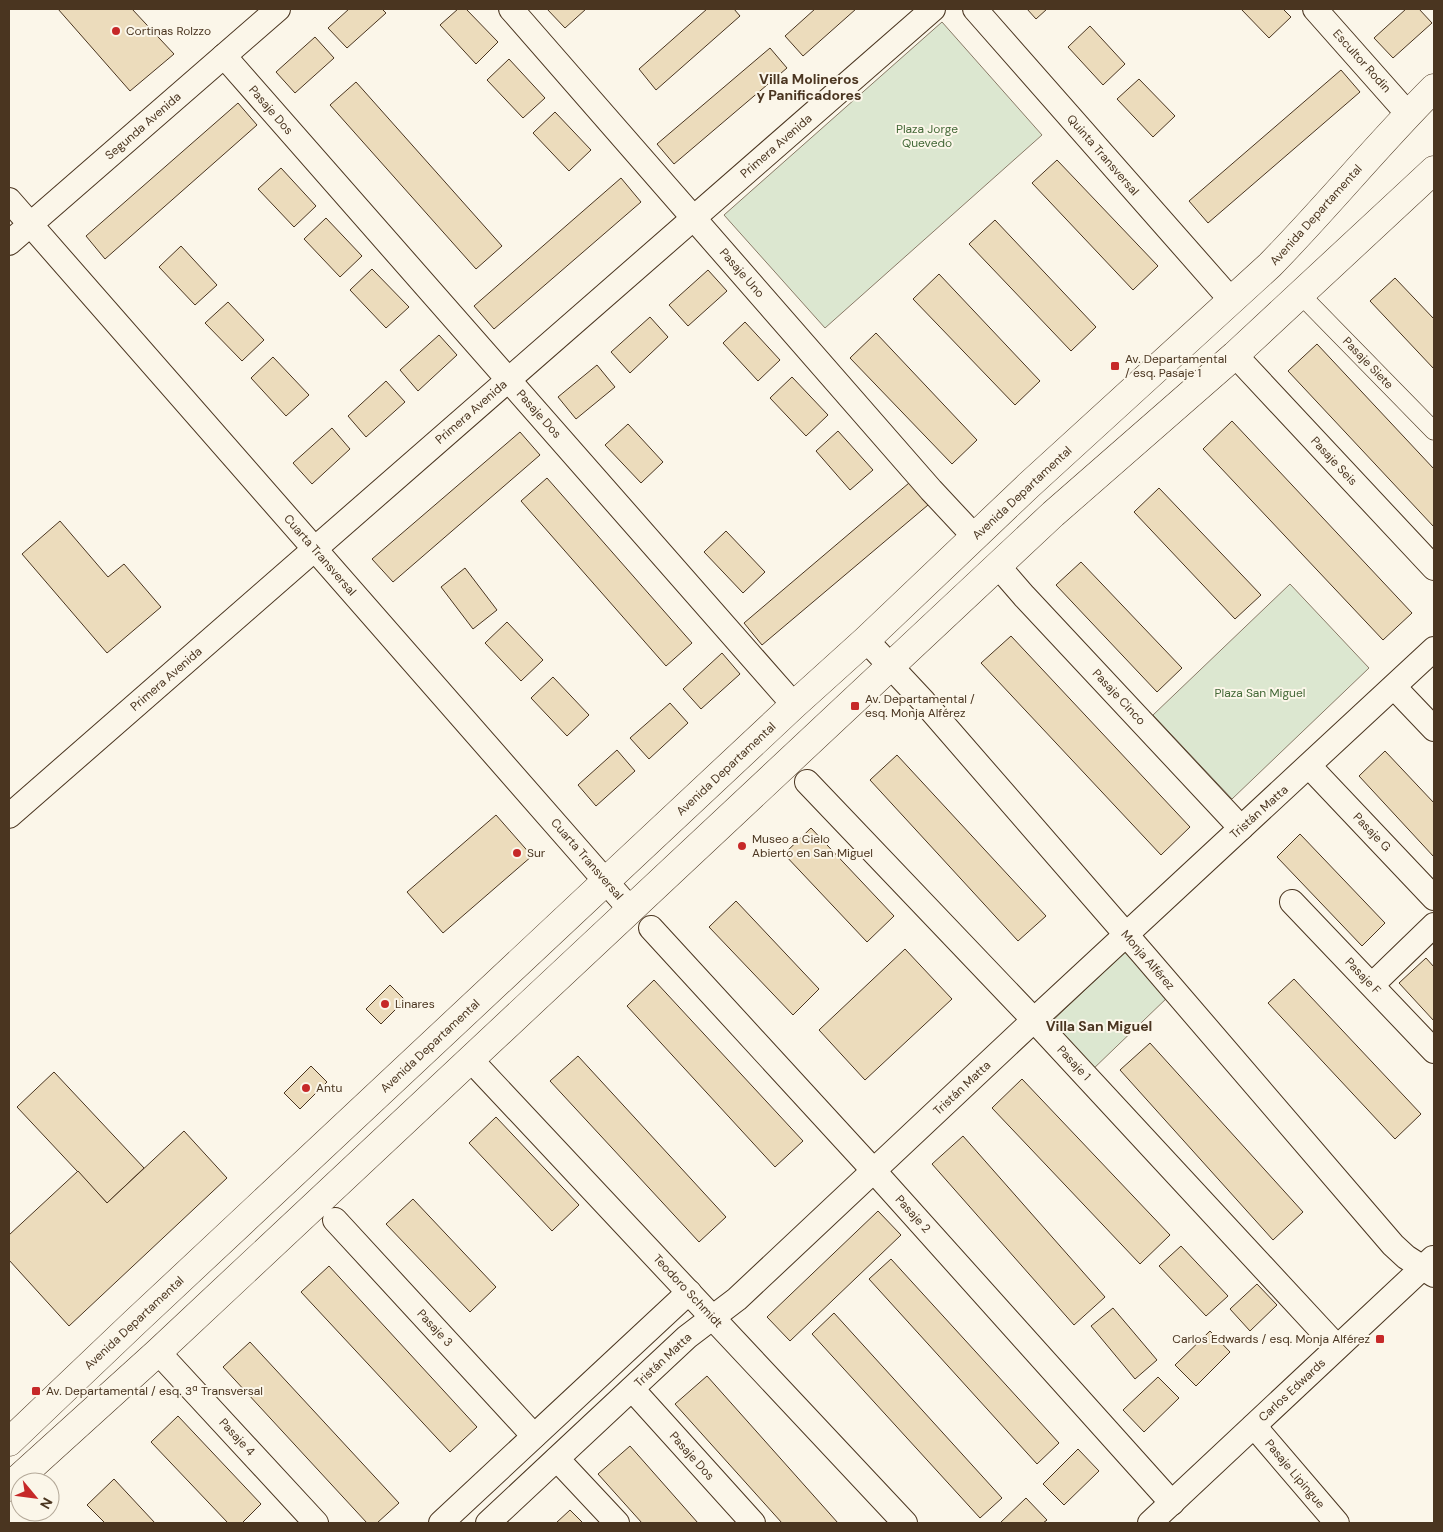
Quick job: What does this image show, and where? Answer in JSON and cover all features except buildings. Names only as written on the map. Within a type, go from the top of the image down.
[{"type":"main road","name":"Avenida Departamental","points":[[9,1442],[794,705],[866,640],[974,536],[1270,265],[1306,229],[1408,114],[1434,88]]},
{"type":"main road","points":[[9,1487],[158,1352],[1053,514],[1301,295],[1434,170]]},
{"type":"street","name":"Segunda Avenida","points":[[9,244],[278,9]]},
{"type":"street","name":"Pasaje Uno","points":[[511,9],[931,490],[974,536]]},
{"type":"street","name":"Primera Avenida","points":[[9,816],[932,9]]},
{"type":"street","name":"Quinta Transversal","points":[[975,9],[1232,301]]},
{"type":"street","name":"Escultor Rodin","points":[[1315,9],[1408,114]]},
{"type":"street","name":"Pasaje Dos","points":[[224,56],[794,705]]},
{"type":"street","name":"Cuarta Transversal","points":[[9,200],[630,909]]},
{"type":"street","name":"Pasaje Siete","points":[[1301,295],[1434,431]]},
{"type":"street","name":"Pasaje Seis","points":[[1234,355],[1434,568]]},
{"type":"street","name":"Pasaje Cinco","points":[[998,566],[1241,828]]},
{"type":"street","name":"Monja Alférez","points":[[866,640],[891,666],[1393,1245],[1406,1257],[1430,1266]]},
{"type":"street","name":"Tristán Matta","points":[[488,1523],[687,1337],[737,1299],[1125,935],[1434,649]]},
{"type":"street","points":[[1394,687],[1434,729]]},
{"type":"street","name":"Pasaje G","points":[[1309,766],[1434,898]]},
{"type":"street","name":"Pasaje 1","points":[[808,782],[1034,1020],[1337,1347]]},
{"type":"street","name":"Pasaje F","points":[[1292,902],[1434,1051]]},
{"type":"street","points":[[1372,985],[1434,925]]},
{"type":"street","name":"Pasaje 2","points":[[651,928],[874,1171],[1172,1503]]},
{"type":"street","name":"Teodoro Schmidt","points":[[470,1059],[905,1523]]},
{"type":"street","name":"Pasaje 3","points":[[335,1220],[534,1436]]},
{"type":"street","name":"Carlos Edwards","points":[[1150,1523],[1337,1347],[1430,1266]]},
{"type":"street","points":[[441,1523],[689,1292]]},
{"type":"street","name":"Pasaje 4","points":[[158,1352],[316,1523]]},
{"type":"street","name":"Pasaje Dos","points":[[632,1389],[753,1523]]},
{"type":"street","name":"Pasaje Lipingue","points":[[1254,1426],[1337,1523]]},
{"type":"street","points":[[557,1459],[617,1523]]},
{"type":"green space","name":"Plaza Jorge Quevedo","points":[[942,22],[1042,135],[825,328],[724,215]]},
{"type":"green space","name":"Plaza San Miguel","points":[[1290,584],[1369,668],[1232,799],[1153,715]]},
{"type":"green space","points":[[1126,951],[1169,996],[1090,1072],[1047,1026]]},
{"type":"place","name":"Cortinas Rolzzo","points":[[116,31]]},
{"type":"place","name":"Av. Departamental / esq. Pasaje 1","points":[[1115,366]]},
{"type":"place","name":"Av. Departamental / esq. Monja Alférez","points":[[855,706]]},
{"type":"place","name":"Museo a Cielo Abierto en San Miguel","points":[[742,846]]},
{"type":"place","name":"Sur","points":[[517,853]]},
{"type":"place","name":"Linares","points":[[385,1004]]},
{"type":"place","name":"Antu","points":[[306,1088]]},
{"type":"place","name":"Carlos Edwards / esq. Monja Alférez","points":[[1380,1339]]},
{"type":"place","name":"Av. Departamental / esq. 3ª Transversal","points":[[36,1391]]},
{"type":"district","name":"Villa Molineros y Panificadores","points":[[809,88]]},
{"type":"district","name":"Villa San Miguel","points":[[1099,1026]]}]
